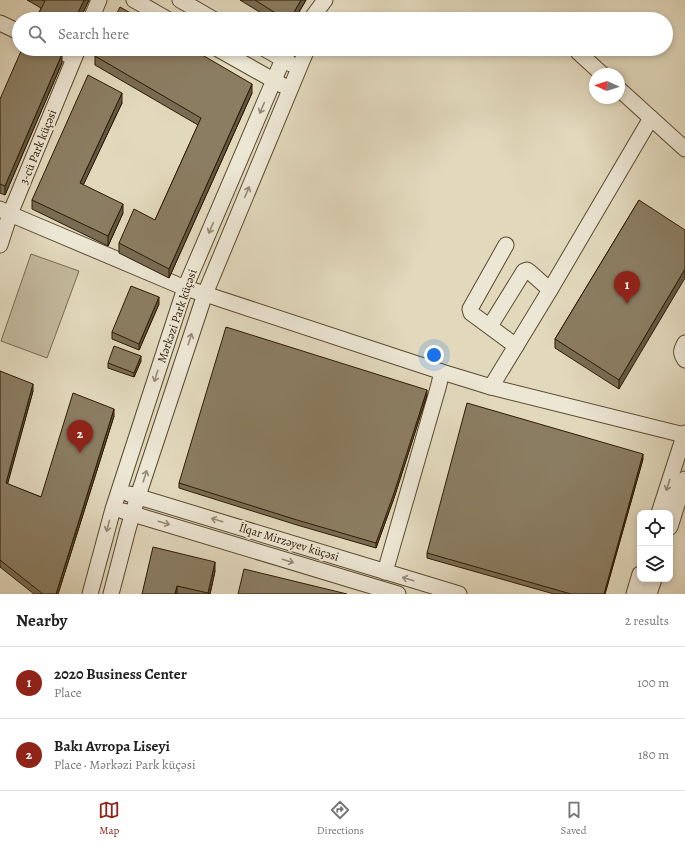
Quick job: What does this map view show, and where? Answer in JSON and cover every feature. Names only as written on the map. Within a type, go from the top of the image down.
[{"type":"street","points":[[94,12],[99,0]]},
{"type":"street","points":[[134,0],[155,12]]},
{"type":"street","points":[[180,0],[200,12]]},
{"type":"street","points":[[316,12],[325,0]]},
{"type":"street","points":[[321,12],[325,0]]},
{"type":"street","points":[[0,23],[12,29]]},
{"type":"street","name":"3-cü Park küçəsi","points":[[0,245],[5,212],[75,56]]},
{"type":"street","points":[[230,56],[290,90]]},
{"type":"street","name":"Mərkəzi Park küçəsi","points":[[90,594],[113,509],[185,288],[285,56]]},
{"type":"street","points":[[288,56],[299,69]]},
{"type":"street","name":"Mərkəzi Park küçəsi","points":[[111,594],[138,496],[205,294],[304,56]]},
{"type":"street","points":[[582,56],[595,68]]},
{"type":"street","points":[[625,94],[685,149]]},
{"type":"street","points":[[491,387],[651,118]]},
{"type":"street","points":[[5,212],[185,288],[442,372],[491,387],[685,434],[660,510]]},
{"type":"street","points":[[506,245],[470,309],[471,312],[516,346]]},
{"type":"street","points":[[490,326],[524,271],[527,270],[550,290]]},
{"type":"street","points":[[685,343],[681,349],[681,355],[685,360]]},
{"type":"street","points":[[385,572],[442,372]]},
{"type":"street","points":[[673,517],[685,479]]},
{"type":"street","name":"İlqar Mirzəyev küçəsi","points":[[119,490],[459,594]]},
{"type":"street","name":"İlqar Mirzəyev küçəsi","points":[[113,509],[376,591],[398,594]]},
{"type":"street","points":[[634,594],[638,582]]},
{"type":"street","points":[[649,594],[653,582]]},
{"type":"shaded area","points":[[31,254],[79,271],[47,358],[1,341]]},
{"type":"building","points":[[42,0],[84,0],[78,12],[40,12],[45,1]]},
{"type":"building","points":[[255,0],[301,0],[294,12],[274,12]]},
{"type":"building","points":[[120,7],[129,12],[118,12]]},
{"type":"building","points":[[19,56],[61,56],[5,186],[0,184],[0,99]]},
{"type":"building","points":[[95,56],[204,56],[252,84],[169,269],[119,243],[134,209],[155,220],[201,118]]},
{"type":"building","points":[[88,75],[122,93],[80,183],[123,204],[108,236],[32,200]]},
{"type":"building","points":[[639,200],[685,230],[685,269],[619,380],[555,339]]},
{"type":"building","points":[[131,286],[159,297],[139,344],[112,332]]},
{"type":"building","points":[[226,327],[427,390],[394,493],[376,543],[179,483]]},
{"type":"building","points":[[114,346],[141,356],[134,373],[108,363]]},
{"type":"building","points":[[0,371],[33,384],[6,483],[41,497],[73,393],[114,409],[56,594],[43,594],[0,560]]},
{"type":"building","points":[[467,403],[643,454],[604,594],[571,594],[427,553]]},
{"type":"building","points":[[153,547],[215,562],[208,593],[177,586],[175,594],[142,594]]},
{"type":"building","points":[[244,569],[347,594],[238,594]]},
{"type":"place","name":"2020 Business Center","points":[[627,304]]},
{"type":"place","name":"Bakı Avropa Liseyi","points":[[80,453]]}]
